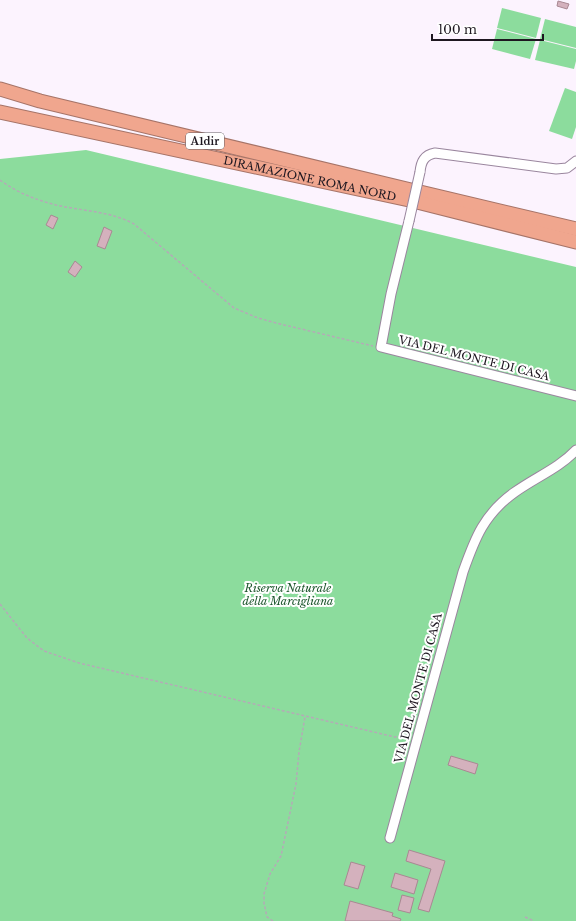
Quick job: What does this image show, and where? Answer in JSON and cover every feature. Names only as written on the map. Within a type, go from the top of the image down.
[{"type":"highway","name":"DIRAMAZIONE ROMA NORD","points":[[0,89],[55,105],[414,196],[576,242]]},
{"type":"highway","name":"DIRAMAZIONE ROMA NORD","points":[[0,112],[576,229]]},
{"type":"street","name":"VIA DEL MONTE DI CASA","points":[[576,161],[566,168],[556,169],[435,153],[427,155],[423,160],[420,172],[391,294],[381,348],[576,396]]},
{"type":"street","name":"VIA DEL MONTE DI CASA","points":[[390,838],[462,572],[474,541],[480,529],[495,509],[515,492],[567,459],[576,450]]},
{"type":"path","points":[[0,180],[12,189],[56,205],[121,217],[134,224],[234,308],[258,318],[276,323],[381,348]]},
{"type":"path","points":[[0,604],[27,638],[44,651],[79,663],[395,737],[406,735],[413,729]]},
{"type":"path","points":[[273,921],[267,917],[264,894],[270,874],[281,856],[296,784],[299,752],[306,717]]},
{"type":"path","points":[[525,917],[534,921]]},
{"type":"green space","points":[[502,8],[541,18],[536,38],[497,28]]},
{"type":"green space","points":[[545,19],[576,27],[576,48],[540,39]]},
{"type":"green space","points":[[497,29],[536,39],[530,59],[492,49]]},
{"type":"green space","points":[[540,40],[576,49],[574,69],[535,60]]},
{"type":"green space","points":[[565,88],[576,92],[576,127],[572,139],[549,131]]},
{"type":"green space","name":"Riserva Naturale della Marcigliana","points":[[86,150],[576,267],[576,921],[0,921],[0,159]]},
{"type":"building","points":[[558,1],[569,4],[567,9],[557,6]]},
{"type":"building","points":[[51,215],[58,218],[53,229],[46,225]]},
{"type":"building","points":[[104,227],[112,231],[105,249],[97,246]]},
{"type":"building","points":[[75,261],[82,267],[75,277],[68,272]]},
{"type":"building","points":[[451,756],[478,764],[475,774],[448,765]]},
{"type":"building","points":[[409,850],[445,861],[429,912],[418,909],[431,869],[406,861]]},
{"type":"building","points":[[351,862],[365,866],[358,889],[344,885]]},
{"type":"building","points":[[395,873],[418,880],[414,894],[391,887]]},
{"type":"building","points":[[402,895],[414,898],[410,913],[398,910]]},
{"type":"building","points":[[350,901],[393,913],[392,916],[401,919],[400,921],[345,921]]}]
